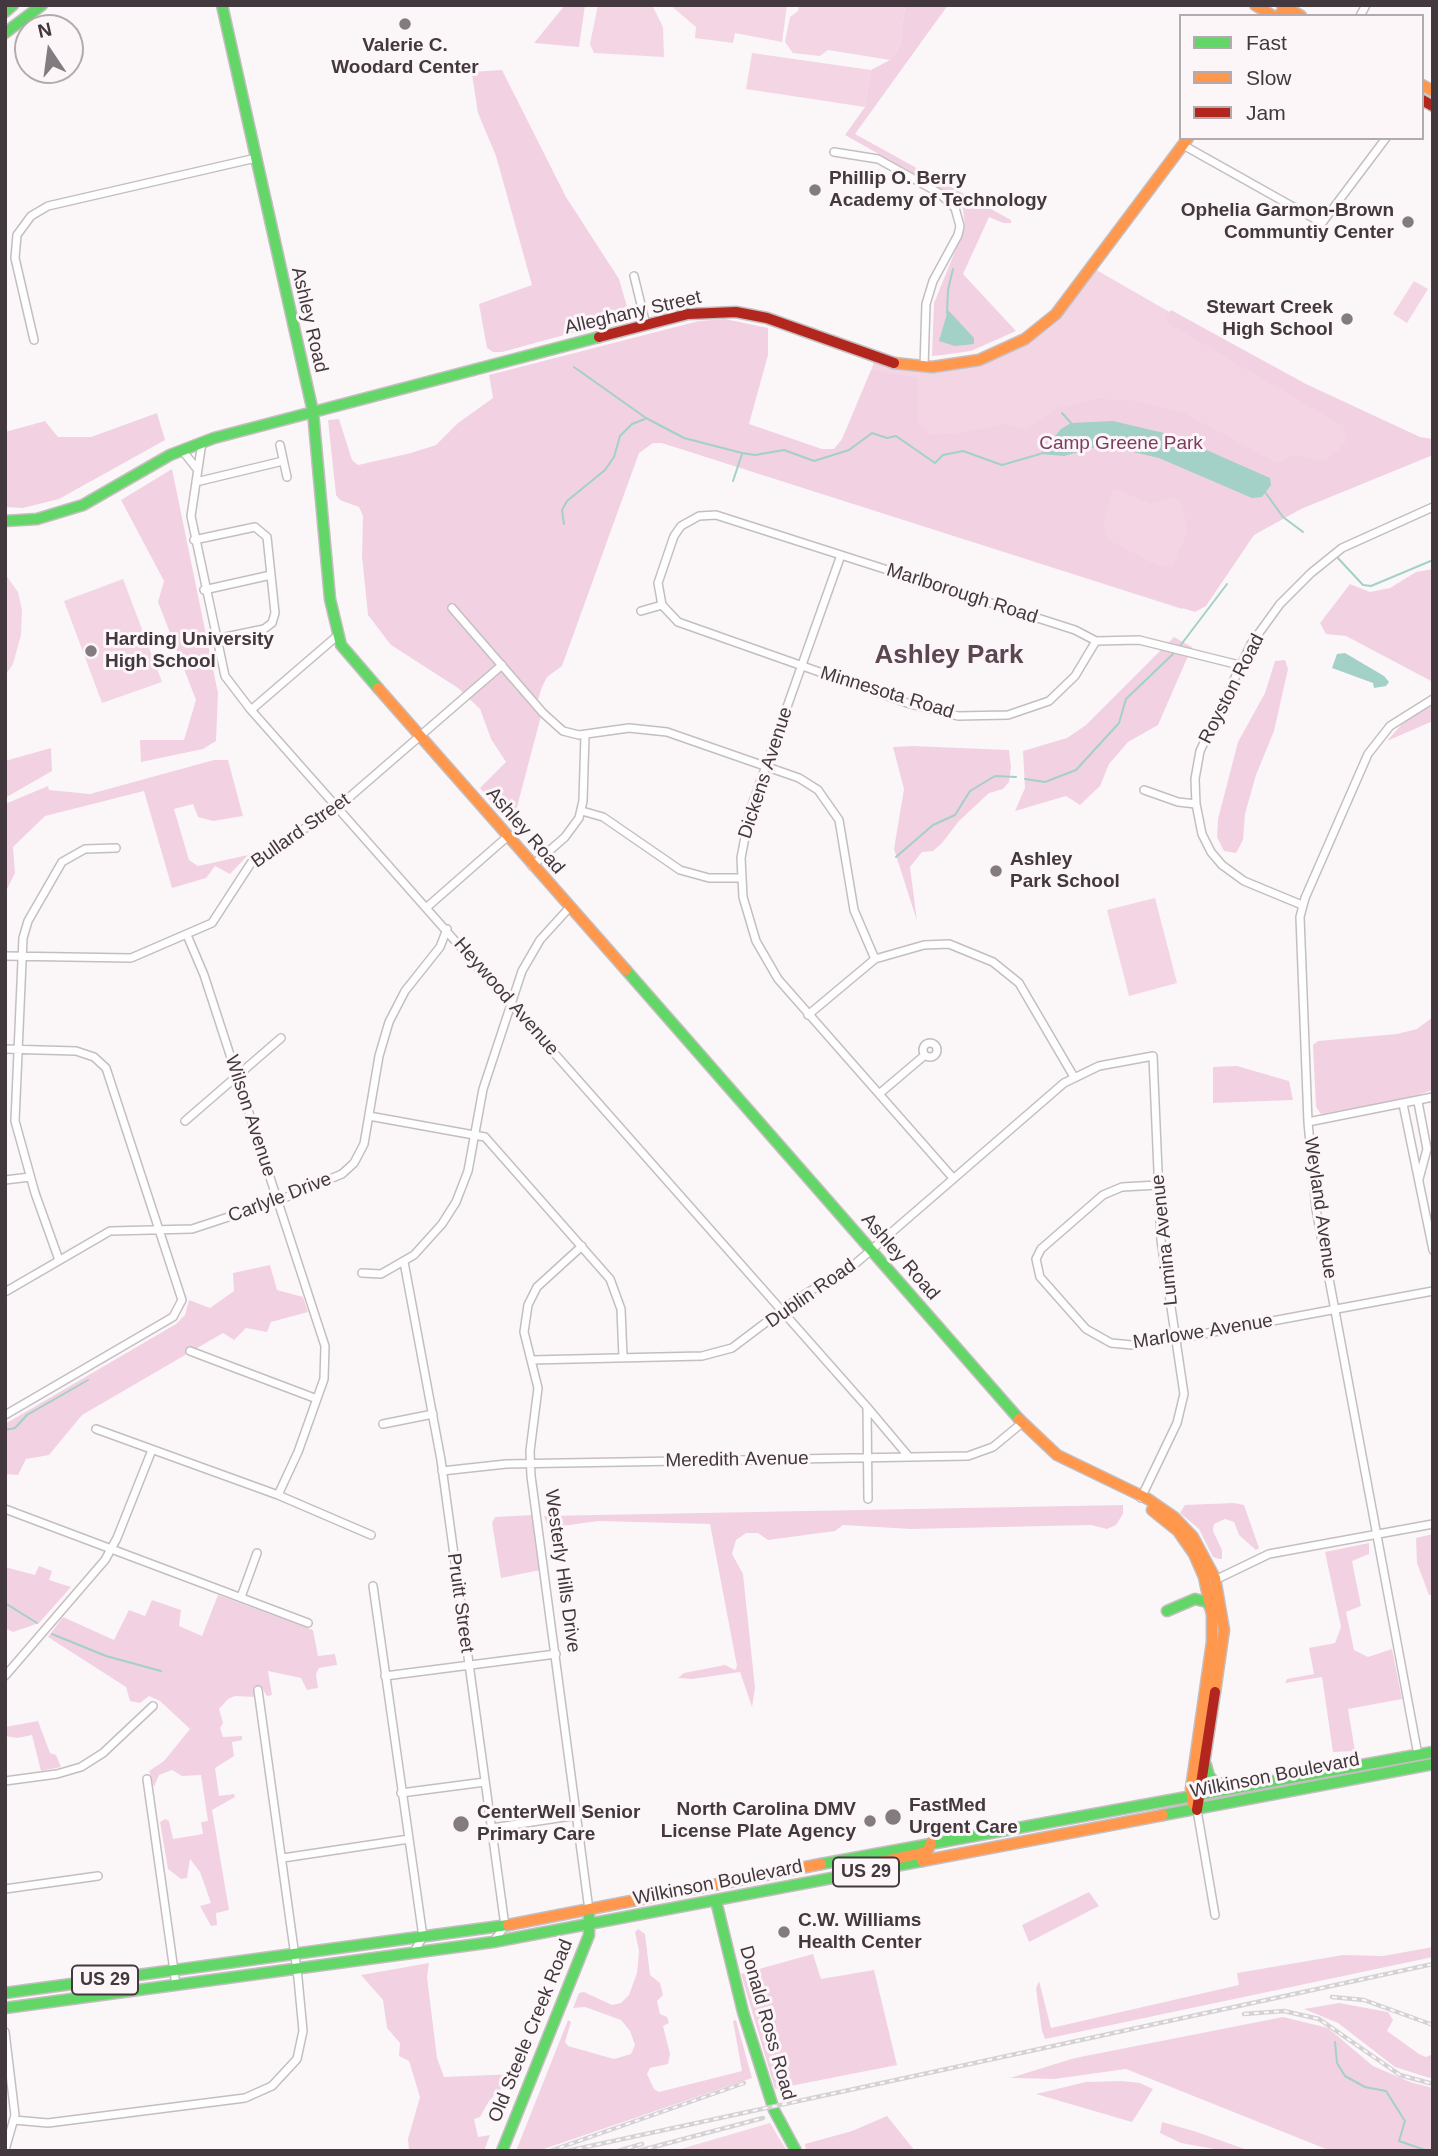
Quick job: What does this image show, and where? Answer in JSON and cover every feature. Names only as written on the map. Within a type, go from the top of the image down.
[{"type":"main road","points":[[5,12],[13,5]]},
{"type":"main road","points":[[5,33],[42,5]]},
{"type":"main road","name":"Ashley Road","points":[[222,5],[313,412],[330,599],[337,636],[351,659],[1022,1423],[1058,1455],[1163,1508],[1185,1527],[1206,1559],[1211,1582],[1212,1643],[1196,1810]]},
{"type":"main road","name":"Alleghany Street","points":[[5,522],[37,519],[83,505],[182,450],[202,442],[646,325],[706,312],[749,314],[880,360],[924,367],[979,360],[1010,348],[1041,327],[1069,299],[1185,141]]},
{"type":"main road","name":"Ashley Road","points":[[1196,1795],[1206,1756],[1224,1639],[1222,1607],[1211,1582]]},
{"type":"main road","points":[[1167,1611],[1195,1599],[1207,1602],[1212,1610]]},
{"type":"main road","name":"Wilkinson Boulevard","points":[[5,1993],[505,1926],[931,1843],[1433,1752]]},
{"type":"main road","points":[[1348,1780],[1413,1761],[1418,1755]]},
{"type":"main road","points":[[1206,1756],[1207,1770],[1212,1779],[1219,1784],[1237,1787]]},
{"type":"main road","points":[[1427,1765],[1433,1758]]},
{"type":"main road","name":"Wilkinson Boulevard","points":[[5,2008],[493,1942],[1427,1765]]},
{"type":"main road","points":[[838,1877],[854,1868],[927,1852],[931,1849],[931,1843]]},
{"type":"main road","points":[[716,1901],[720,1893],[777,1880],[783,1872]]},
{"type":"main road","name":"Donald Ross Road","points":[[716,1901],[743,2012],[774,2110],[796,2151]]},
{"type":"main road","name":"Westerly Hills Drive","points":[[589,1910],[591,1924]]},
{"type":"main road","name":"Old Steele Creek Road","points":[[502,2151],[561,2008],[591,1924]]},
{"type":"street","points":[[1185,141],[1322,223],[1384,140]]},
{"type":"street","points":[[834,152],[878,159],[939,193],[955,208],[960,226],[958,235],[933,281],[926,304],[924,367]]},
{"type":"street","points":[[34,340],[15,258],[17,234],[31,216],[48,206],[256,158]]},
{"type":"street","points":[[634,276],[646,325]]},
{"type":"street","name":"Heywood Avenue","points":[[202,442],[190,511],[204,590],[225,676],[251,710],[447,929],[909,1457]]},
{"type":"street","points":[[280,445],[287,477]]},
{"type":"street","points":[[182,450],[197,470]]},
{"type":"street","points":[[196,482],[283,461]]},
{"type":"street","name":"Royston Road","points":[[1302,905],[1244,881],[1222,865],[1206,844],[1196,804],[1195,779],[1200,751],[1239,665],[1280,604],[1328,558],[1360,537],[1433,507]]},
{"type":"street","name":"Marlborough Road","points":[[662,605],[659,578],[674,536],[687,522],[699,516],[716,515],[1074,630],[1096,641],[1139,640],[1239,665]]},
{"type":"street","points":[[194,540],[250,527],[261,530],[267,537],[275,613],[271,625],[216,639]]},
{"type":"street","name":"Dickens Avenue","points":[[841,555],[747,823],[741,878],[751,929],[764,958],[808,1014],[953,1178]]},
{"type":"street","points":[[204,590],[271,575]]},
{"type":"street","points":[[641,611],[662,605]]},
{"type":"street","name":"Minnesota Road","points":[[662,605],[678,622],[932,711],[991,717],[1023,712],[1049,701],[1075,676],[1096,641]]},
{"type":"street","points":[[452,608],[555,725],[571,734],[585,735],[629,728],[659,730],[809,783],[832,806],[842,830],[853,910],[875,959]]},
{"type":"street","points":[[251,710],[337,636]]},
{"type":"street","name":"Bullard Street","points":[[5,956],[131,958],[187,935],[217,918],[251,863],[338,807],[502,665]]},
{"type":"street","name":"Weyland Avenue","points":[[1418,1755],[1313,1189],[1308,1122],[1302,905],[1368,754],[1390,726],[1433,699]]},
{"type":"street","points":[[532,866],[565,837],[582,811],[585,735]]},
{"type":"street","points":[[1144,790],[1196,804]]},
{"type":"street","points":[[582,811],[603,817],[680,870],[709,878],[741,878]]},
{"type":"street","points":[[426,908],[507,837]]},
{"type":"street","points":[[59,1260],[30,1177],[15,1121],[22,957],[26,927],[62,862],[85,849],[116,848]]},
{"type":"street","points":[[362,1273],[381,1274],[404,1262],[431,1238],[456,1202],[468,1171],[483,1089],[511,1003],[535,947],[569,908]]},
{"type":"street","name":"Carlyle Drive","points":[[5,1292],[110,1231],[161,1232],[192,1229],[333,1180],[346,1171],[360,1154],[379,1056],[389,1022],[405,991],[440,947],[447,929]]},
{"type":"street","name":"Wilson Avenue","points":[[187,935],[237,1076],[325,1346],[326,1368],[317,1399],[278,1495]]},
{"type":"street","points":[[808,1014],[875,959],[911,948],[943,943],[999,966],[1028,995],[1074,1077]]},
{"type":"street","points":[[185,1121],[281,1038]]},
{"type":"street","points":[[5,1049],[76,1051],[94,1057],[106,1068],[181,1293],[180,1306],[175,1315],[5,1415]]},
{"type":"street","points":[[879,1094],[925,1055]]},
{"type":"street","name":"Dublin Road","points":[[531,1360],[720,1353],[744,1342],[782,1311],[841,1275],[1042,1100],[1074,1077],[1119,1061],[1153,1056]]},
{"type":"street","name":"Lumina Avenue","points":[[1141,1497],[1181,1414],[1184,1382],[1163,1257],[1153,1056]]},
{"type":"street","points":[[1308,1122],[1433,1097]]},
{"type":"street","points":[[1418,1101],[1427,1149],[1419,1181]]},
{"type":"street","points":[[1403,1104],[1433,1250]]},
{"type":"street","points":[[369,1116],[475,1133],[485,1137],[610,1279],[618,1296],[623,1357]]},
{"type":"street","points":[[5,1180],[30,1177]]},
{"type":"street","name":"Marlowe Avenue","points":[[1158,1185],[1122,1187],[1103,1195],[1041,1249],[1036,1267],[1040,1277],[1086,1329],[1100,1339],[1132,1345],[1176,1339],[1433,1292]]},
{"type":"street","name":"Westerly Hills Drive","points":[[582,1246],[543,1280],[532,1295],[524,1315],[524,1332],[538,1395],[530,1464],[579,1815],[589,1910]]},
{"type":"street","name":"Pruitt Street","points":[[404,1262],[442,1471],[505,1926]]},
{"type":"street","points":[[190,1351],[317,1399]]},
{"type":"street","points":[[867,1407],[868,1499]]},
{"type":"street","points":[[383,1424],[433,1414]]},
{"type":"street","name":"Meredith Avenue","points":[[442,1471],[530,1464],[979,1454],[993,1447],[1022,1423]]},
{"type":"street","points":[[96,1429],[278,1495],[371,1535]]},
{"type":"street","points":[[5,1676],[111,1549],[152,1450]]},
{"type":"street","points":[[5,1509],[309,1623]]},
{"type":"street","points":[[1211,1582],[1269,1555],[1433,1524]]},
{"type":"street","points":[[241,1597],[257,1553]]},
{"type":"street","points":[[373,1586],[423,1937],[413,1953]]},
{"type":"street","points":[[385,1676],[556,1654]]},
{"type":"street","points":[[14,2120],[45,2123],[258,2094],[288,2070],[302,2045],[303,2031],[283,1858],[258,1690]]},
{"type":"street","points":[[5,1782],[57,1774],[80,1767],[103,1754],[153,1706]]},
{"type":"street","points":[[147,1779],[176,1985]]},
{"type":"street","points":[[401,1793],[485,1782]]},
{"type":"street","name":"Ashley Road","points":[[1196,1810],[1215,1915]]},
{"type":"street","points":[[492,1828],[579,1815]]},
{"type":"street","points":[[283,1858],[409,1839]]},
{"type":"street","points":[[5,1889],[99,1876]]},
{"type":"street","points":[[493,1942],[505,1926]]},
{"type":"street","points":[[5,2032],[14,2120],[5,2150]]},
{"type":"green space","points":[[565,5],[585,5],[579,47],[534,43]]},
{"type":"green space","points":[[598,5],[652,5],[663,27],[664,57],[594,53],[590,44]]},
{"type":"green space","points":[[670,5],[787,5],[782,42],[735,33],[733,43],[695,38],[696,27]]},
{"type":"green space","points":[[799,5],[905,5],[900,45],[890,60],[828,50],[820,56],[793,53],[785,42],[790,17],[798,11]]},
{"type":"green space","points":[[905,5],[948,5],[855,134],[1011,220],[1011,223],[1003,223],[989,217],[963,274],[1016,331],[971,351],[932,356],[934,303],[965,227],[963,209],[945,191],[845,135],[865,107],[871,70],[890,60],[900,45]]},
{"type":"green space","points":[[752,53],[871,70],[865,107],[746,89]]},
{"type":"green space","points":[[502,70],[566,197],[619,279],[630,317],[502,352],[493,352],[487,348],[479,304],[532,285],[496,156],[478,113],[473,81],[472,72]]},
{"type":"green space","name":"Camp Greene Park","points":[[1093,268],[1418,455],[1294,509],[1254,535],[1182,609],[653,440],[842,456],[875,359],[949,367],[1026,340]]},
{"type":"green space","points":[[1414,281],[1428,289],[1407,323],[1393,314]]},
{"type":"green space","points":[[1171,310],[1306,384],[1420,437],[1433,439],[1433,455],[1301,509],[1254,535],[1206,606],[1195,612],[662,443],[653,443],[639,453],[562,666],[547,677],[542,687],[535,709],[541,716],[517,807],[511,818],[506,820],[480,788],[506,762],[491,739],[480,709],[458,688],[391,645],[368,615],[362,556],[363,516],[359,507],[340,500],[336,495],[328,420],[339,419],[352,460],[358,465],[411,453],[436,445],[458,423],[493,398],[489,375],[699,321],[725,319],[768,328],[768,355],[749,424],[822,449],[834,449],[842,439],[871,370],[917,378],[918,423],[929,435],[967,432],[1004,424],[1025,429],[1057,408],[1098,399],[1130,400],[1182,412],[1277,463],[1294,455],[1325,461],[1346,443],[1343,426],[1168,323],[1165,317]],"holes":[[[1113,488],[1151,504],[1171,497],[1182,504],[1188,531],[1173,565],[1160,567],[1107,539],[1103,527]]]},
{"type":"green space","points":[[157,413],[165,440],[59,499],[23,508],[5,507],[5,432],[45,421],[58,437],[91,437]]},
{"type":"green space","points":[[172,469],[218,693],[216,741],[203,749],[141,762],[140,740],[184,740],[196,700],[158,602],[164,581],[121,500]]},
{"type":"green space","points":[[1433,569],[1433,682],[1346,636],[1326,634],[1320,623],[1350,584],[1370,592],[1390,588],[1416,572]]},
{"type":"green space","points":[[5,574],[18,592],[22,610],[21,635],[13,664],[5,676]]},
{"type":"green space","points":[[123,579],[162,682],[102,703],[64,601]]},
{"type":"green space","points":[[1174,637],[1192,647],[1158,725],[1128,742],[1109,764],[1100,786],[1080,805],[1066,796],[1015,811],[1025,788],[1023,751],[1067,738],[1086,725]]},
{"type":"green space","points":[[1285,660],[1288,669],[1274,731],[1256,775],[1245,814],[1243,840],[1236,853],[1224,851],[1217,837],[1218,819],[1238,742],[1265,693],[1275,661]]},
{"type":"green space","points":[[1433,705],[1433,721],[1387,741],[1409,716]]},
{"type":"green space","points":[[893,747],[1009,750],[1011,767],[1009,782],[1003,789],[989,793],[959,821],[942,843],[933,851],[922,852],[910,867],[917,921],[894,849],[904,789]]},
{"type":"green space","points":[[51,748],[52,771],[5,798],[5,761]]},
{"type":"green space","points":[[214,760],[228,760],[243,816],[213,821],[198,817],[193,804],[174,809],[189,860],[198,866],[248,855],[230,874],[215,866],[206,878],[172,888],[144,791],[45,816],[13,847],[15,873],[5,893],[5,804],[48,786],[49,790],[90,794]]},
{"type":"green space","points":[[1155,898],[1177,983],[1129,996],[1107,910]]},
{"type":"green space","points":[[1433,1017],[1433,1090],[1405,1099],[1321,1114],[1316,1107],[1313,1045],[1318,1041],[1397,1034],[1417,1029]]},
{"type":"green space","points":[[1237,1066],[1289,1081],[1293,1100],[1213,1103],[1213,1067]]},
{"type":"green space","points":[[270,1265],[277,1290],[303,1297],[308,1312],[271,1322],[267,1332],[246,1328],[234,1340],[223,1333],[82,1415],[49,1455],[26,1459],[18,1475],[5,1474],[5,1424],[176,1324],[185,1315],[189,1300],[210,1308],[234,1291],[233,1273]]},
{"type":"green space","points":[[1123,1505],[1123,1514],[1116,1525],[1107,1529],[1091,1525],[911,1529],[843,1525],[835,1531],[768,1540],[758,1533],[746,1533],[736,1540],[732,1554],[743,1574],[755,1688],[752,1707],[740,1672],[692,1679],[678,1678],[684,1673],[725,1665],[735,1670],[737,1666],[710,1524],[598,1521],[548,1528],[544,1516]]},
{"type":"green space","points":[[1185,1505],[1244,1505],[1259,1548],[1256,1550],[1239,1535],[1234,1522],[1225,1519],[1214,1524],[1213,1531],[1222,1550],[1222,1559],[1219,1559],[1213,1557],[1199,1529],[1180,1513]]},
{"type":"green space","points":[[532,1515],[540,1570],[501,1578],[492,1523],[495,1517]]},
{"type":"green space","points":[[1433,1534],[1433,1595],[1429,1595],[1417,1563],[1416,1538]]},
{"type":"green space","points":[[1369,1543],[1369,1554],[1352,1561],[1361,1606],[1346,1612],[1354,1650],[1368,1657],[1392,1649],[1402,1699],[1348,1709],[1355,1751],[1333,1752],[1322,1677],[1285,1683],[1287,1679],[1314,1674],[1309,1648],[1335,1643],[1341,1627],[1325,1552]]},
{"type":"green space","points":[[39,1566],[52,1571],[49,1580],[71,1587],[39,1623],[13,1632],[5,1628],[5,1567],[35,1575]]},
{"type":"green space","points":[[218,1595],[313,1630],[318,1656],[335,1654],[337,1665],[319,1668],[316,1674],[318,1688],[307,1690],[301,1678],[268,1671],[272,1695],[267,1696],[262,1688],[256,1688],[255,1697],[235,1696],[219,1709],[223,1737],[242,1736],[242,1740],[232,1742],[234,1756],[215,1768],[219,1796],[234,1794],[235,1797],[212,1810],[229,1910],[216,1913],[217,1925],[211,1926],[200,1906],[211,1903],[200,1872],[190,1859],[187,1878],[181,1879],[168,1869],[160,1822],[165,1819],[169,1821],[173,1839],[203,1834],[201,1822],[208,1821],[201,1775],[182,1776],[172,1770],[159,1775],[154,1787],[149,1771],[164,1761],[190,1729],[160,1701],[149,1696],[140,1703],[130,1701],[126,1687],[48,1637],[63,1617],[114,1640],[129,1610],[145,1616],[152,1600],[181,1610],[179,1626],[202,1636]]},
{"type":"green space","points":[[38,1721],[50,1753],[56,1755],[61,1767],[41,1771],[32,1735],[17,1738],[5,1736],[5,1727]]},
{"type":"green space","points":[[1089,1892],[1099,1906],[1029,1942],[1022,1925]]},
{"type":"green space","points":[[638,1929],[645,1934],[650,1975],[660,1983],[663,1995],[657,2001],[660,2014],[667,2017],[669,2023],[663,2026],[670,2054],[668,2064],[650,2068],[647,2074],[654,2089],[659,2092],[742,2071],[733,2021],[736,2020],[752,2078],[538,2151],[516,2151],[568,2020],[571,2022],[565,2042],[568,2046],[614,2059],[631,2054],[635,2045],[630,2031],[621,2020],[585,2007],[573,2008],[579,1993],[584,1992],[612,2005],[621,2003],[629,1995],[637,1973],[639,1951],[635,1932]]},
{"type":"green space","points":[[1433,1947],[1433,1957],[1045,2039],[1042,2031],[1036,1989],[1039,1981],[1051,2028],[1239,1985],[1237,1973],[1343,1955],[1383,1956]]},
{"type":"green space","points":[[813,1954],[821,1979],[874,1970],[897,2065],[775,2089],[741,1974]]},
{"type":"green space","points":[[429,1963],[427,1977],[437,2058],[444,2077],[515,2074],[489,2101],[480,2117],[474,2119],[478,2137],[490,2135],[484,2151],[409,2151],[408,2139],[420,2097],[409,2061],[399,2056],[400,2043],[387,2028],[383,2000],[361,1975]]},
{"type":"green space","points":[[1339,2003],[1388,2012],[1393,2020],[1387,2031],[1419,2054],[1426,2057],[1433,2054],[1433,2079],[1395,2067],[1338,2023],[1304,2009]]},
{"type":"green space","points":[[1283,2017],[1328,2028],[1373,2066],[1410,2082],[1433,2088],[1433,2151],[1331,2151],[1126,2069],[1054,2079],[1010,2078],[1075,2058]]},
{"type":"green space","points":[[1086,2082],[1140,2083],[1153,2089],[1132,2122],[1036,2094]]},
{"type":"green space","points":[[887,2116],[915,2151],[806,2151],[805,2144],[852,2131]]},
{"type":"green space","points":[[1162,2122],[1250,2151],[1225,2151],[1181,2143],[1160,2133]]},
{"type":"green space","points":[[770,2123],[787,2151],[674,2151]]},
{"type":"shaded area","points":[[948,310],[974,338],[974,344],[955,346],[939,341]]},
{"type":"shaded area","points":[[1113,421],[1164,433],[1202,448],[1270,478],[1271,485],[1262,497],[1252,498],[1159,458],[1103,445],[1064,456],[1040,454],[1061,429],[1071,423]]},
{"type":"shaded area","points":[[1345,653],[1384,676],[1389,682],[1386,686],[1374,688],[1373,683],[1332,668],[1337,654]]},
{"type":"waterway","points":[[947,313],[948,290],[953,269]]},
{"type":"waterway","points":[[574,367],[646,418],[684,438],[742,453],[755,455],[784,450],[814,461],[849,450],[872,433],[887,438],[896,436],[935,463],[943,455],[963,451],[1002,465],[1040,454]]},
{"type":"waterway","points":[[1062,413],[1071,423]]},
{"type":"waterway","points":[[564,524],[562,510],[567,501],[605,470],[614,457],[620,436],[632,424],[645,419]]},
{"type":"waterway","points":[[733,481],[742,454]]},
{"type":"waterway","points":[[1265,492],[1283,517],[1303,532]]},
{"type":"waterway","points":[[1336,556],[1363,585],[1371,586],[1433,560]]},
{"type":"waterway","points":[[1180,646],[1227,584]]},
{"type":"waterway","points":[[1025,779],[1045,782],[1076,770],[1119,723],[1126,699],[1174,653]]},
{"type":"waterway","points":[[896,857],[933,825],[955,815],[970,791],[995,776],[1016,777]]},
{"type":"waterway","points":[[5,1430],[15,1428],[27,1415],[88,1380]]},
{"type":"waterway","points":[[5,1603],[37,1623]]},
{"type":"waterway","points":[[52,1634],[106,1656],[161,1671]]},
{"type":"waterway","points":[[1335,2042],[1337,2063],[1345,2076],[1365,2087],[1386,2091],[1405,2121],[1399,2141],[1428,2151]]},
{"type":"railway","points":[[567,2151],[1433,1964]]},
{"type":"railway","points":[[1332,1997],[1364,2000],[1433,2025]]},
{"type":"railway","points":[[1244,2014],[1284,2011],[1319,2019],[1400,2075],[1433,2084]]},
{"type":"railway","points":[[550,2151],[744,2083]]},
{"type":"railway","points":[[638,2151],[763,2118]]},
{"type":"railway","points":[[618,2151],[642,2144]]},
{"type":"traffic: fast","points":[[5,12],[13,5]]},
{"type":"traffic: fast","points":[[5,33],[42,5]]},
{"type":"traffic: fast","points":[[222,5],[313,412],[330,599],[341,645],[378,688]]},
{"type":"traffic: fast","points":[[5,521],[37,519],[83,505],[170,455],[214,438],[599,337]]},
{"type":"traffic: fast","points":[[626,970],[1019,1419]]},
{"type":"traffic: fast","points":[[1167,1611],[1195,1599],[1207,1602],[1212,1610]]},
{"type":"traffic: fast","points":[[821,1864],[1433,1752]]},
{"type":"traffic: fast","points":[[1163,1815],[1433,1764]]},
{"type":"traffic: fast","points":[[1206,1765],[1209,1776],[1216,1783],[1235,1786]]},
{"type":"traffic: fast","points":[[5,2008],[493,1942],[922,1861]]},
{"type":"traffic: fast","points":[[716,1901],[743,2012],[774,2110],[796,2151]]},
{"type":"traffic: fast","points":[[502,2151],[589,1935],[589,1910]]},
{"type":"traffic: fast","points":[[5,1993],[508,1925]]},
{"type":"traffic: slow","points":[[1255,5],[1270,14]]},
{"type":"traffic: slow","points":[[1282,5],[1298,14]]},
{"type":"traffic: slow","points":[[1280,14],[1285,7]]},
{"type":"traffic: slow","points":[[1424,86],[1433,91]]},
{"type":"traffic: slow","points":[[894,363],[932,367],[979,360],[1025,339],[1056,314],[1186,140]]},
{"type":"traffic: slow","points":[[378,688],[626,970]]},
{"type":"traffic: slow","points":[[1019,1419],[1057,1455],[1148,1499],[1174,1517],[1193,1537],[1215,1578],[1224,1630],[1215,1692]]},
{"type":"traffic: slow","points":[[1152,1510],[1178,1531],[1194,1554],[1204,1577],[1212,1615],[1212,1642],[1191,1789],[1193,1804]]},
{"type":"traffic: slow","points":[[922,1861],[1163,1815]]},
{"type":"traffic: slow","points":[[852,1868],[927,1852],[931,1843]]},
{"type":"traffic: slow","points":[[508,1925],[821,1864]]},
{"type":"traffic: jam","points":[[1424,101],[1433,106]]},
{"type":"traffic: jam","points":[[599,337],[688,314],[736,312],[767,318],[894,363]]},
{"type":"traffic: jam","points":[[1197,1810],[1215,1692]]},
{"type":"place","name":"Valerie C. Woodard Center","points":[[405,24]]},
{"type":"place","name":"Phillip O. Berry Academy of Technology","points":[[815,190]]},
{"type":"place","name":"Ophelia Garmon-Brown Communtiy Center","points":[[1408,222]]},
{"type":"place","name":"Stewart Creek High School","points":[[1347,319]]},
{"type":"place","name":"Harding University High School","points":[[91,651]]},
{"type":"place","name":"Ashley Park School","points":[[996,871]]},
{"type":"place","name":"FastMed Urgent Care","points":[[893,1817]]},
{"type":"place","name":"North Carolina DMV License Plate Agency","points":[[870,1821]]},
{"type":"place","name":"CenterWell Senior Primary Care","points":[[461,1824]]},
{"type":"place","name":"C.W. Williams Health Center","points":[[784,1932]]},
{"type":"district","name":"Ashley Park","points":[[949,656]]}]
